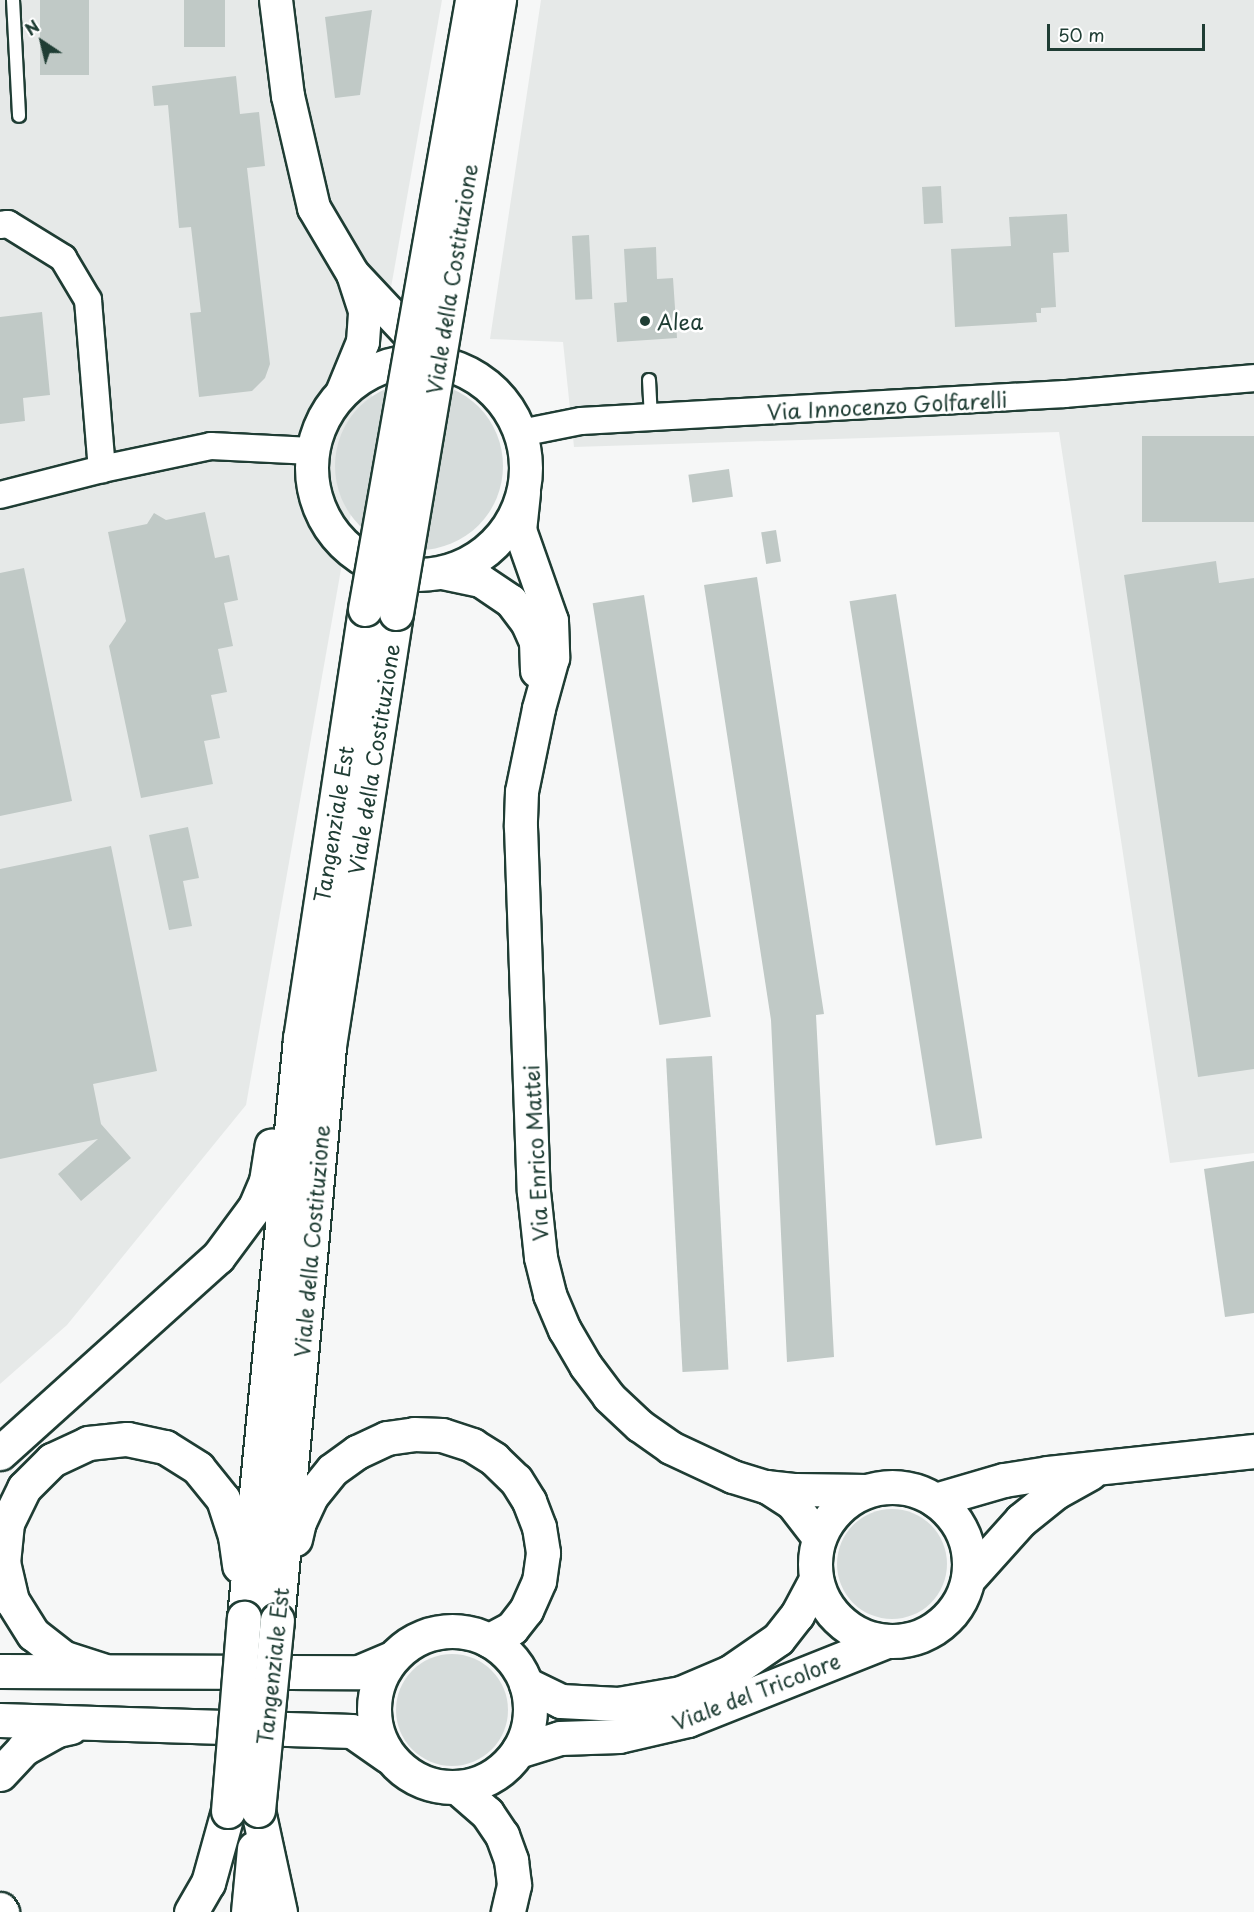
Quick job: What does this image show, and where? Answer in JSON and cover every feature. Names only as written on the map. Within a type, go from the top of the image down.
[{"type":"main road","name":"Viale della Costituzione","points":[[286,1523],[329,1046],[380,611],[472,0]]},
{"type":"main road","name":"Viale della Costituzione","points":[[380,611],[499,0]]},
{"type":"main road","name":"Tangenziale Est","points":[[300,1040],[380,611]]},
{"type":"main road","name":"Viale della Costituzione","points":[[244,1618],[300,1040]]},
{"type":"main road","points":[[0,1453],[218,1257],[255,1207],[266,1180],[283,1081],[300,1040]]},
{"type":"main road","points":[[277,1620],[300,1522],[311,1496],[332,1470],[357,1452],[387,1438],[414,1434],[442,1435],[472,1445],[516,1480],[525,1494],[539,1527],[543,1553],[539,1581],[526,1610],[512,1628],[489,1640]]},
{"type":"main road","points":[[102,1670],[64,1658],[33,1634],[12,1601],[3,1563],[8,1523],[24,1488],[52,1460],[88,1443],[127,1438],[165,1447],[198,1468],[223,1499],[235,1536],[244,1618],[243,1811],[248,1912]]},
{"type":"main road","points":[[935,1500],[1004,1480],[1100,1467],[1254,1451]]},
{"type":"main road","points":[[968,1579],[1021,1520],[1056,1492],[1100,1467]]},
{"type":"main road","points":[[890,1487],[914,1490],[935,1500],[952,1515],[964,1534],[969,1556],[968,1579],[961,1600],[948,1618],[930,1631],[909,1639],[887,1641],[863,1636],[841,1623],[825,1604],[816,1580],[815,1559],[819,1538],[830,1518],[847,1502],[867,1491],[890,1487]]},
{"type":"main road","name":"Tangenziale Est","points":[[243,1811],[277,1620],[286,1523]]},
{"type":"main road","name":"Viale del Tricolore","points":[[526,1684],[561,1701],[618,1704],[681,1693],[730,1672],[778,1639],[797,1615],[816,1580]]},
{"type":"main road","points":[[0,1671],[359,1672],[392,1658],[412,1642],[437,1632],[464,1632],[489,1640],[505,1652],[518,1667],[526,1684],[530,1707],[527,1730],[518,1751],[502,1770],[488,1778],[457,1787],[431,1785],[407,1774],[388,1756],[352,1731],[0,1720]]},
{"type":"main road","name":"Viale del Tricolore","points":[[518,1751],[560,1738],[619,1736],[688,1720],[887,1641]]},
{"type":"main road","points":[[388,1756],[376,1732],[373,1707],[378,1681],[392,1658]]},
{"type":"main road","points":[[0,1774],[23,1749],[57,1730],[96,1723]]},
{"type":"main road","points":[[457,1787],[487,1813],[502,1835],[511,1860],[514,1885],[508,1912]]},
{"type":"main road","points":[[191,1912],[208,1883],[243,1811]]},
{"type":"main road","points":[[216,1912],[243,1811]]},
{"type":"main road","points":[[243,1811],[280,1912]]},
{"type":"street","points":[[276,0],[288,96],[314,208],[353,274],[365,311],[363,342],[342,393],[322,420],[312,451],[312,482],[319,510],[335,536],[357,556],[384,570],[413,576],[443,573],[471,562],[495,544],[513,521],[524,493],[526,463],[521,433],[507,407],[488,385],[463,370],[435,361],[401,362],[369,373],[342,393]]},
{"type":"street","points":[[0,225],[8,224],[63,258],[88,300],[102,469]]},
{"type":"street","points":[[353,274],[435,361]]},
{"type":"street","name":"Via Innocenzo Golfarelli","points":[[521,433],[581,421],[651,419],[1065,394],[1254,378]]},
{"type":"street","points":[[0,495],[102,469],[211,446],[312,451]]},
{"type":"street","name":"Via Enrico Mattei","points":[[524,493],[520,530],[552,621],[553,658],[539,709],[522,792],[521,827],[534,1192],[541,1258],[550,1295],[565,1330],[585,1366],[609,1397],[640,1426],[671,1448],[702,1464],[766,1487]]},
{"type":"street","name":"Via Enrico Mattei","points":[[443,573],[481,581],[497,590],[511,601],[527,622],[536,642],[539,709]]},
{"type":"street","points":[[766,1487],[796,1490],[867,1491]]},
{"type":"street","points":[[766,1487],[792,1503],[819,1538]]},
{"type":"lane","points":[[13,0],[20,116]]},
{"type":"lane","points":[[649,380],[651,419]]},
{"type":"shaded area","points":[[0,0],[442,0],[246,1105],[67,1325],[0,1384]]},
{"type":"shaded area","points":[[541,0],[1254,0],[1254,1153],[1170,1163],[1059,432],[574,447],[563,342],[490,339]]},
{"type":"shaded area","points":[[419,382],[451,389],[465,396],[478,407],[489,420],[496,434],[503,466],[496,498],[489,512],[478,525],[465,536],[451,543],[419,550],[387,543],[373,536],[360,525],[349,512],[342,498],[335,466],[342,434],[349,420],[360,407],[373,396],[387,389]]},
{"type":"shaded area","points":[[892,1509],[913,1513],[931,1525],[943,1543],[947,1564],[943,1585],[931,1603],[913,1615],[892,1619],[871,1615],[853,1603],[841,1585],[837,1564],[841,1543],[853,1525],[871,1513]]},
{"type":"shaded area","points":[[452,1654],[474,1658],[492,1670],[504,1688],[508,1710],[504,1732],[492,1750],[474,1762],[452,1766],[430,1762],[412,1750],[400,1732],[396,1710],[400,1688],[412,1670],[430,1658]]},
{"type":"building","points":[[40,0],[89,0],[89,75],[40,75]]},
{"type":"building","points":[[184,0],[225,0],[225,47],[184,47]]},
{"type":"building","points":[[372,10],[360,95],[335,98],[325,17]]},
{"type":"building","points":[[236,76],[240,114],[259,112],[265,166],[247,168],[270,364],[265,378],[252,391],[199,397],[190,313],[201,312],[191,227],[179,228],[168,105],[154,106],[152,86]]},
{"type":"building","points":[[941,186],[943,223],[924,224],[922,187]]},
{"type":"building","points":[[1067,214],[1069,252],[1053,253],[1056,307],[1041,308],[1041,313],[1036,313],[1037,322],[955,327],[951,249],[1011,246],[1009,217]]},
{"type":"building","points":[[589,235],[592,299],[575,300],[572,236]]},
{"type":"building","points":[[656,247],[657,279],[673,278],[677,338],[617,342],[614,303],[627,302],[624,249]]},
{"type":"building","points":[[42,312],[50,395],[23,398],[25,421],[0,424],[0,317]]},
{"type":"building","points":[[1142,436],[1254,436],[1254,522],[1142,522]]},
{"type":"building","points":[[729,469],[733,497],[692,502],[688,475]]},
{"type":"building","points":[[205,512],[215,558],[229,555],[238,600],[224,603],[233,646],[218,649],[227,692],[211,695],[220,738],[204,741],[213,784],[141,798],[109,646],[126,621],[108,532],[147,524],[154,513],[166,520]]},
{"type":"building","points":[[776,530],[781,562],[766,564],[761,532]]},
{"type":"building","points":[[1216,561],[1219,583],[1254,578],[1254,1069],[1198,1077],[1124,575]]},
{"type":"building","points":[[24,568],[72,801],[0,816],[0,573]]},
{"type":"building","points":[[757,577],[824,1014],[816,1015],[834,1357],[787,1362],[771,1020],[704,585]]},
{"type":"building","points":[[896,594],[982,1138],[936,1146],[850,601]]},
{"type":"building","points":[[644,595],[711,1017],[659,1025],[593,603]]},
{"type":"building","points":[[188,827],[199,878],[183,881],[192,926],[169,930],[149,835]]},
{"type":"building","points":[[111,846],[157,1071],[93,1084],[101,1124],[131,1158],[81,1201],[58,1174],[98,1139],[0,1159],[0,869]]},
{"type":"building","points":[[712,1056],[728,1370],[682,1372],[666,1058]]},
{"type":"building","points":[[1254,1161],[1254,1313],[1225,1317],[1204,1169]]},
{"type":"place","name":"Alea","points":[[645,321]]}]
